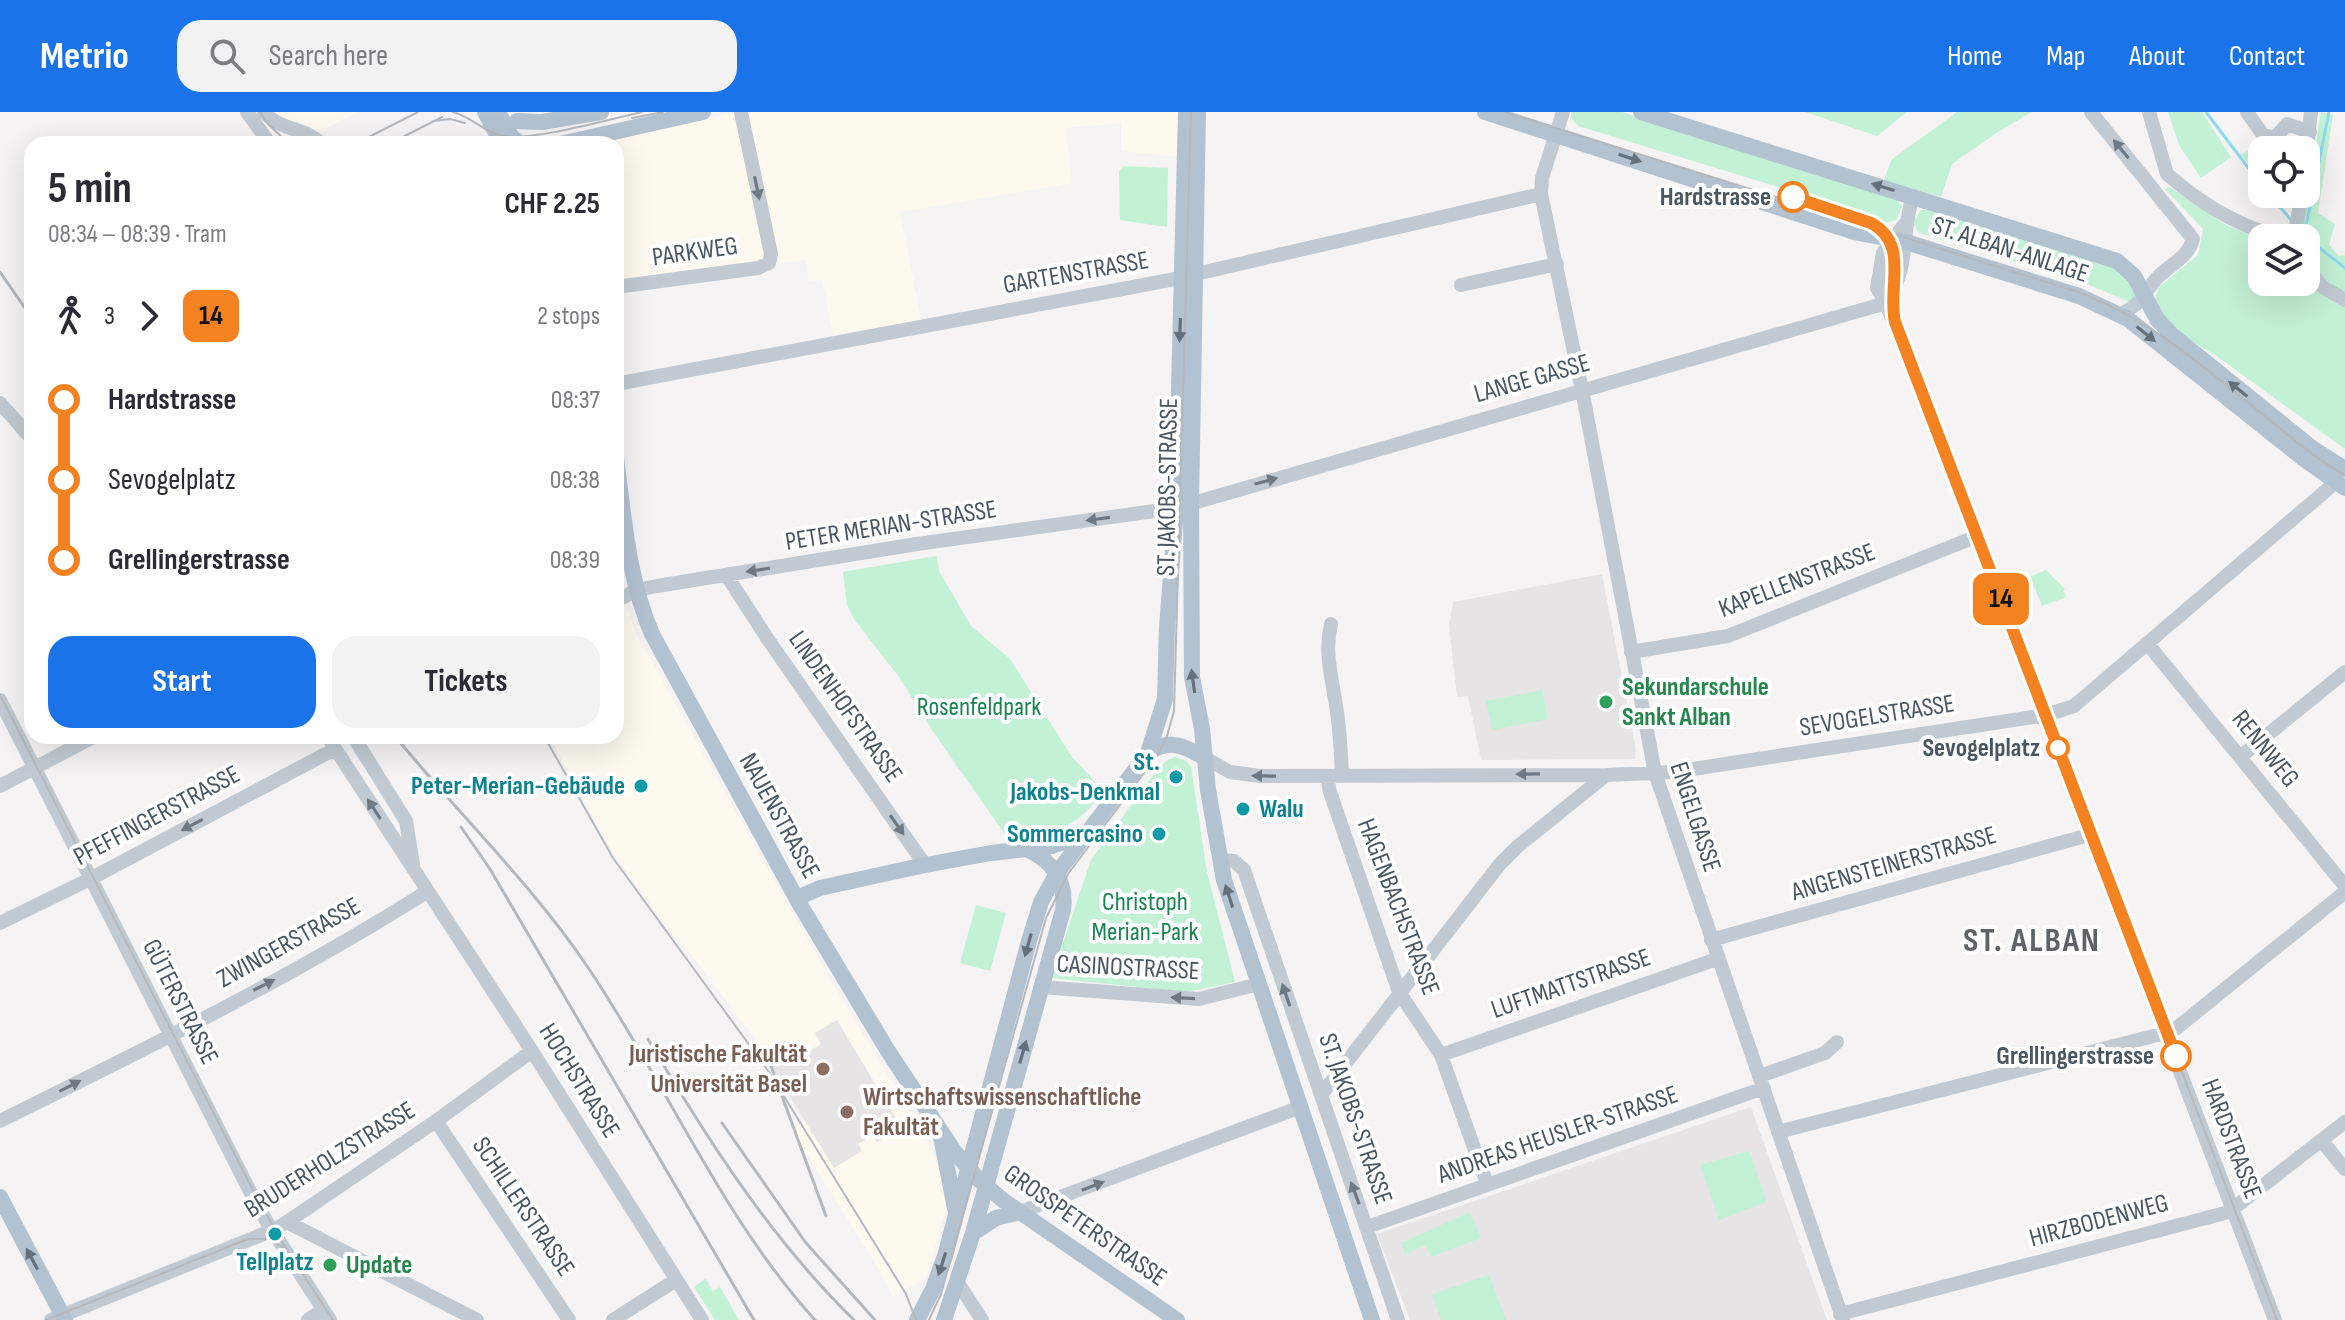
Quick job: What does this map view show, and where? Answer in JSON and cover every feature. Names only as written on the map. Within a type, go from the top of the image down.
[{"type":"main road","points":[[485,112],[498,136]]},
{"type":"main road","points":[[498,112],[511,136]]},
{"type":"main road","points":[[514,116],[542,122],[601,112]]},
{"type":"main road","points":[[600,136],[703,112]]},
{"type":"main road","name":"ST. JAKOBS-STRASSE","points":[[1186,112],[1188,276],[1183,506],[1192,677],[1220,860],[1224,880],[1372,1320]]},
{"type":"main road","name":"ST. JAKOBS-STRASSE","points":[[1188,276],[1198,112]]},
{"type":"main road","name":"ST. ALBAN-ANLAGE","points":[[1485,112],[1854,232],[1899,240],[2079,296],[2120,314],[2343,479]]},
{"type":"main road","name":"ST. ALBAN-ANLAGE","points":[[1641,112],[2110,258],[2150,283],[2157,319],[2172,335],[2312,448],[2343,479]]},
{"type":"main road","points":[[514,116],[525,136]]},
{"type":"main road","name":"ST. JAKOBS-STRASSE","points":[[1148,753],[1165,699],[1167,627],[1183,506]]},
{"type":"main road","name":"NAUENSTRASSE","points":[[624,524],[644,614],[663,655],[797,898],[888,1051],[968,1169]]},
{"type":"main road","points":[[918,1318],[937,1279],[953,1228],[1037,914],[1057,873],[1148,753],[1157,747],[1174,744],[1185,746],[1205,758]]},
{"type":"main road","points":[[797,898],[820,888],[925,865],[1063,843],[1085,834]]},
{"type":"main road","points":[[944,1320],[973,1233],[1065,898],[1057,873],[1040,856],[1026,849]]},
{"type":"main road","points":[[940,1131],[954,1199],[953,1228]]},
{"type":"main road","name":"GROSSPETERSTRASSE","points":[[968,1169],[1020,1212],[1177,1320]]},
{"type":"main road","points":[[0,1197],[59,1318]]},
{"type":"main road","points":[[973,1233],[996,1218],[1020,1212]]},
{"type":"street","points":[[247,112],[264,136]]},
{"type":"street","points":[[264,112],[277,124],[312,136]]},
{"type":"street","name":"PARKWEG","points":[[624,286],[758,268],[769,263],[771,254],[741,112]]},
{"type":"street","name":"ENGELGASSE","points":[[1563,112],[1542,178],[1541,194],[1655,773],[1842,1317]]},
{"type":"street","points":[[2091,112],[2193,239],[2185,254],[2150,283],[2120,314]]},
{"type":"street","points":[[2149,112],[2167,174],[2187,192],[2248,227]]},
{"type":"street","points":[[2247,112],[2265,136]]},
{"type":"street","points":[[2309,136],[2311,112]]},
{"type":"street","points":[[2283,136],[2287,124],[2310,132]]},
{"type":"street","points":[[2152,186],[2167,174]]},
{"type":"street","name":"GARTENSTRASSE","points":[[624,382],[1188,276],[1541,194]]},
{"type":"street","name":"HARDSTRASSE","points":[[1886,303],[1904,260],[1899,240],[1913,196]]},
{"type":"street","name":"HARDSTRASSE","points":[[1899,240],[1883,253],[1876,281],[1878,293],[1886,303],[2275,1320]]},
{"type":"street","points":[[1461,285],[1557,264]]},
{"type":"street","points":[[2320,284],[2345,300]]},
{"type":"street","name":"LANGE GASSE","points":[[1183,506],[1886,303]]},
{"type":"street","points":[[0,403],[24,430]]},
{"type":"street","name":"SEVOGELSTRASSE","points":[[1205,758],[1230,772],[1251,776],[1655,773],[2044,716],[2074,706],[2343,479]]},
{"type":"street","name":"PETER MERIAN-STRASSE","points":[[624,597],[637,590],[917,544],[1183,506]]},
{"type":"street","name":"KAPELLENSTRASSE","points":[[1631,652],[1728,636],[1975,537]]},
{"type":"street","name":"LINDENHOFSTRASSE","points":[[727,576],[925,865]]},
{"type":"street","points":[[1331,624],[1327,640],[1328,665],[1338,719],[1335,776]]},
{"type":"street","name":"RENNWEG","points":[[2147,643],[2345,886]]},
{"type":"street","points":[[2240,757],[2345,672]]},
{"type":"street","name":"GÜTERSTRASSE","points":[[0,700],[271,1231],[327,1315]]},
{"type":"street","points":[[0,786],[80,744]]},
{"type":"street","name":"PFEFFINGERSTRASSE","points":[[0,923],[90,879],[327,744]]},
{"type":"street","name":"HOCHSTRASSE","points":[[332,744],[702,1320]]},
{"type":"street","name":"HOCHSTRASSE","points":[[360,744],[406,821],[413,869]]},
{"type":"street","points":[[1321,1095],[1500,864],[1606,775]]},
{"type":"street","name":"HAGENBACHSTRASSE","points":[[1335,776],[1330,792],[1399,992],[1441,1055],[1487,1184]]},
{"type":"street","name":"ANGENSTEINERSTRASSE","points":[[1711,940],[2089,835]]},
{"type":"street","name":"ST. JAKOBS-STRASSE","points":[[1220,860],[1234,861],[1244,870],[1398,1320]]},
{"type":"street","name":"ZWINGERSTRASSE","points":[[0,1121],[171,1036],[347,942],[428,891]]},
{"type":"street","points":[[1778,1132],[2179,1028],[2345,892]]},
{"type":"street","name":"LUFTMATTSTRASSE","points":[[1441,1055],[1717,959]]},
{"type":"street","name":"CASINOSTRASSE","points":[[1041,987],[1199,999],[1259,984]]},
{"type":"street","name":"ANDREAS HEUSLER-STRASSE","points":[[1367,1227],[1762,1082],[1825,1053],[1837,1042]]},
{"type":"street","name":"BRUDERHOLZSTRASSE","points":[[59,1318],[287,1222],[436,1121],[532,1051]]},
{"type":"street","points":[[1020,1212],[1301,1107]]},
{"type":"street","name":"SCHILLERSTRASSE","points":[[436,1121],[569,1320]]},
{"type":"street","name":"HIRZBODENWEG","points":[[1842,1317],[2233,1209],[2345,1122]]},
{"type":"street","points":[[2322,1141],[2345,1169]]},
{"type":"street","points":[[287,1222],[477,1320]]},
{"type":"street","points":[[613,1320],[676,1280]]},
{"type":"street","points":[[958,1283],[982,1320]]},
{"type":"street","points":[[308,1320],[327,1315]]},
{"type":"shaded area","points":[[269,112],[359,112],[320,134]]},
{"type":"shaded area","points":[[737,112],[1183,112],[1182,157],[1121,151],[1121,123],[1066,128],[1072,183],[900,212],[921,320],[833,335],[822,280],[809,281],[806,260],[624,283],[624,136]]},
{"type":"shaded area","points":[[1602,574],[1636,749],[1635,759],[1481,760],[1468,696],[1457,697],[1449,626],[1453,602]]},
{"type":"shaded area","points":[[624,597],[637,636],[835,988],[920,1128],[939,1168],[946,1207],[926,1278],[893,1297],[792,1130],[805,1121],[756,1040],[684,945],[681,946],[613,853],[553,744],[624,744]]},
{"type":"shaded area","points":[[837,1020],[901,1127],[877,1142],[872,1136],[858,1144],[862,1151],[834,1168],[768,1062],[793,1047],[799,1058],[821,1044],[815,1033]]},
{"type":"shaded area","points":[[1751,1107],[1827,1320],[1410,1320],[1377,1234]]},
{"type":"green space","points":[[1571,112],[1622,112],[1895,198],[1902,206],[1896,220],[1886,223],[1578,126],[1571,118]]},
{"type":"green space","points":[[1805,112],[1907,112],[1877,136]]},
{"type":"green space","points":[[1957,112],[2032,112],[1952,164],[1941,197],[1884,180],[1891,160]]},
{"type":"green space","points":[[2168,112],[2202,112],[2231,157],[2201,178],[2179,145]]},
{"type":"green space","points":[[2321,112],[2333,115],[2320,200],[2320,136],[2317,136]]},
{"type":"green space","points":[[2248,151],[2248,164],[2241,154]]},
{"type":"green space","points":[[1124,166],[1168,168],[1167,227],[1120,220],[1119,171]]},
{"type":"green space","points":[[2169,187],[2226,225],[2248,234],[2248,296],[2320,296],[2320,224],[2302,224],[2305,208],[2319,208],[2318,213],[2335,224],[2329,245],[2339,256],[2345,255],[2345,449],[2215,355],[2186,338],[2160,311],[2155,298],[2159,287],[2198,255],[2203,229],[2165,189]]},
{"type":"green space","points":[[1921,210],[2120,269],[2138,295],[2132,303],[2089,285],[1919,233],[1913,223]]},
{"type":"green space","name":"Rosenfeldpark","points":[[937,556],[939,571],[971,626],[1010,659],[1072,757],[1104,791],[1075,821],[1047,832],[1023,836],[1004,833],[899,677],[854,619],[847,605],[843,572]]},
{"type":"green space","points":[[2046,570],[2065,589],[2063,591],[2067,597],[2042,606],[2030,577]]},
{"type":"green space","points":[[1542,690],[1548,719],[1492,730],[1486,701]]},
{"type":"green space","name":"Christoph Merian-Park","points":[[1177,757],[1191,767],[1207,872],[1235,982],[1187,992],[1051,978],[1091,860],[1160,766]]},
{"type":"green space","points":[[976,905],[1006,913],[990,971],[960,963]]},
{"type":"green space","points":[[1749,1151],[1767,1202],[1719,1220],[1700,1165]]},
{"type":"green space","points":[[1470,1212],[1481,1238],[1431,1257],[1425,1245],[1405,1255],[1401,1243]]},
{"type":"green space","points":[[1489,1275],[1506,1320],[1441,1320],[1432,1294]]},
{"type":"green space","points":[[705,1279],[713,1291],[720,1287],[739,1320],[715,1320],[694,1287]]},
{"type":"waterway","points":[[2206,112],[2248,168]]},
{"type":"waterway","points":[[2329,112],[2304,236],[2345,268]]},
{"type":"waterway","points":[[2281,208],[2291,220]]},
{"type":"tram line","points":[[260,112],[281,136]]},
{"type":"tram line","points":[[371,136],[418,112]]},
{"type":"tram line","points":[[453,112],[504,136]]},
{"type":"tram line","points":[[526,136],[642,112]]},
{"type":"tram line","points":[[632,118],[663,112]]},
{"type":"tram line","points":[[929,1320],[941,1294],[1046,918],[1068,874],[1159,753],[1174,711],[1191,112]]},
{"type":"tram line","points":[[1505,112],[2105,303],[2156,332],[2307,450],[2345,475]]},
{"type":"tram line","points":[[405,136],[442,117]]},
{"type":"tram line","points":[[434,121],[450,119],[465,123]]},
{"type":"tram line","name":"14","points":[[1793,197],[1871,223],[1882,230],[1892,245],[1896,257],[1891,295],[1895,322],[2176,1056]]},
{"type":"tram line","points":[[1858,218],[1887,237],[1892,249],[1895,322],[2277,1320]]},
{"type":"tram line","points":[[0,695],[24,742]]},
{"type":"tram line","points":[[25,744],[255,1194],[283,1244],[333,1320]]},
{"type":"tram line","points":[[549,744],[613,858],[769,1072],[906,1294],[916,1320]]},
{"type":"tram line","points":[[46,1320],[248,1239],[268,1239],[284,1248]]},
{"type":"railway","points":[[0,272],[24,306]]},
{"type":"railway","points":[[402,744],[520,879],[567,938],[617,1013],[751,1238],[815,1320]]},
{"type":"railway","points":[[461,827],[490,869],[754,1320]]},
{"type":"railway","points":[[648,1039],[742,1187],[795,1256],[854,1320]]},
{"type":"railway","points":[[768,1058],[826,1216]]},
{"type":"railway","points":[[722,1123],[806,1243],[875,1320]]},
{"type":"place","name":"Hardstrasse","points":[[1793,197]]},
{"type":"place","name":"Sekundarschule Sankt Alban","points":[[1606,702]]},
{"type":"place","name":"Sevogelplatz","points":[[2058,748]]},
{"type":"place","name":"St. Jakobs-Denkmal","points":[[1176,777]]},
{"type":"place","name":"Peter-Merian-Gebäude","points":[[641,786]]},
{"type":"place","name":"Walu","points":[[1243,809]]},
{"type":"place","name":"Sommercasino","points":[[1159,834]]},
{"type":"place","name":"Grellingerstrasse","points":[[2176,1056]]},
{"type":"place","name":"Juristische Fakultät Universität Basel","points":[[823,1069]]},
{"type":"place","name":"Wirtschaftswissenschaftliche Fakultät","points":[[847,1112]]},
{"type":"place","name":"Tellplatz","points":[[275,1234]]},
{"type":"place","name":"Update","points":[[330,1265]]},
{"type":"district","name":"ST. ALBAN","points":[[2032,940]]}]
